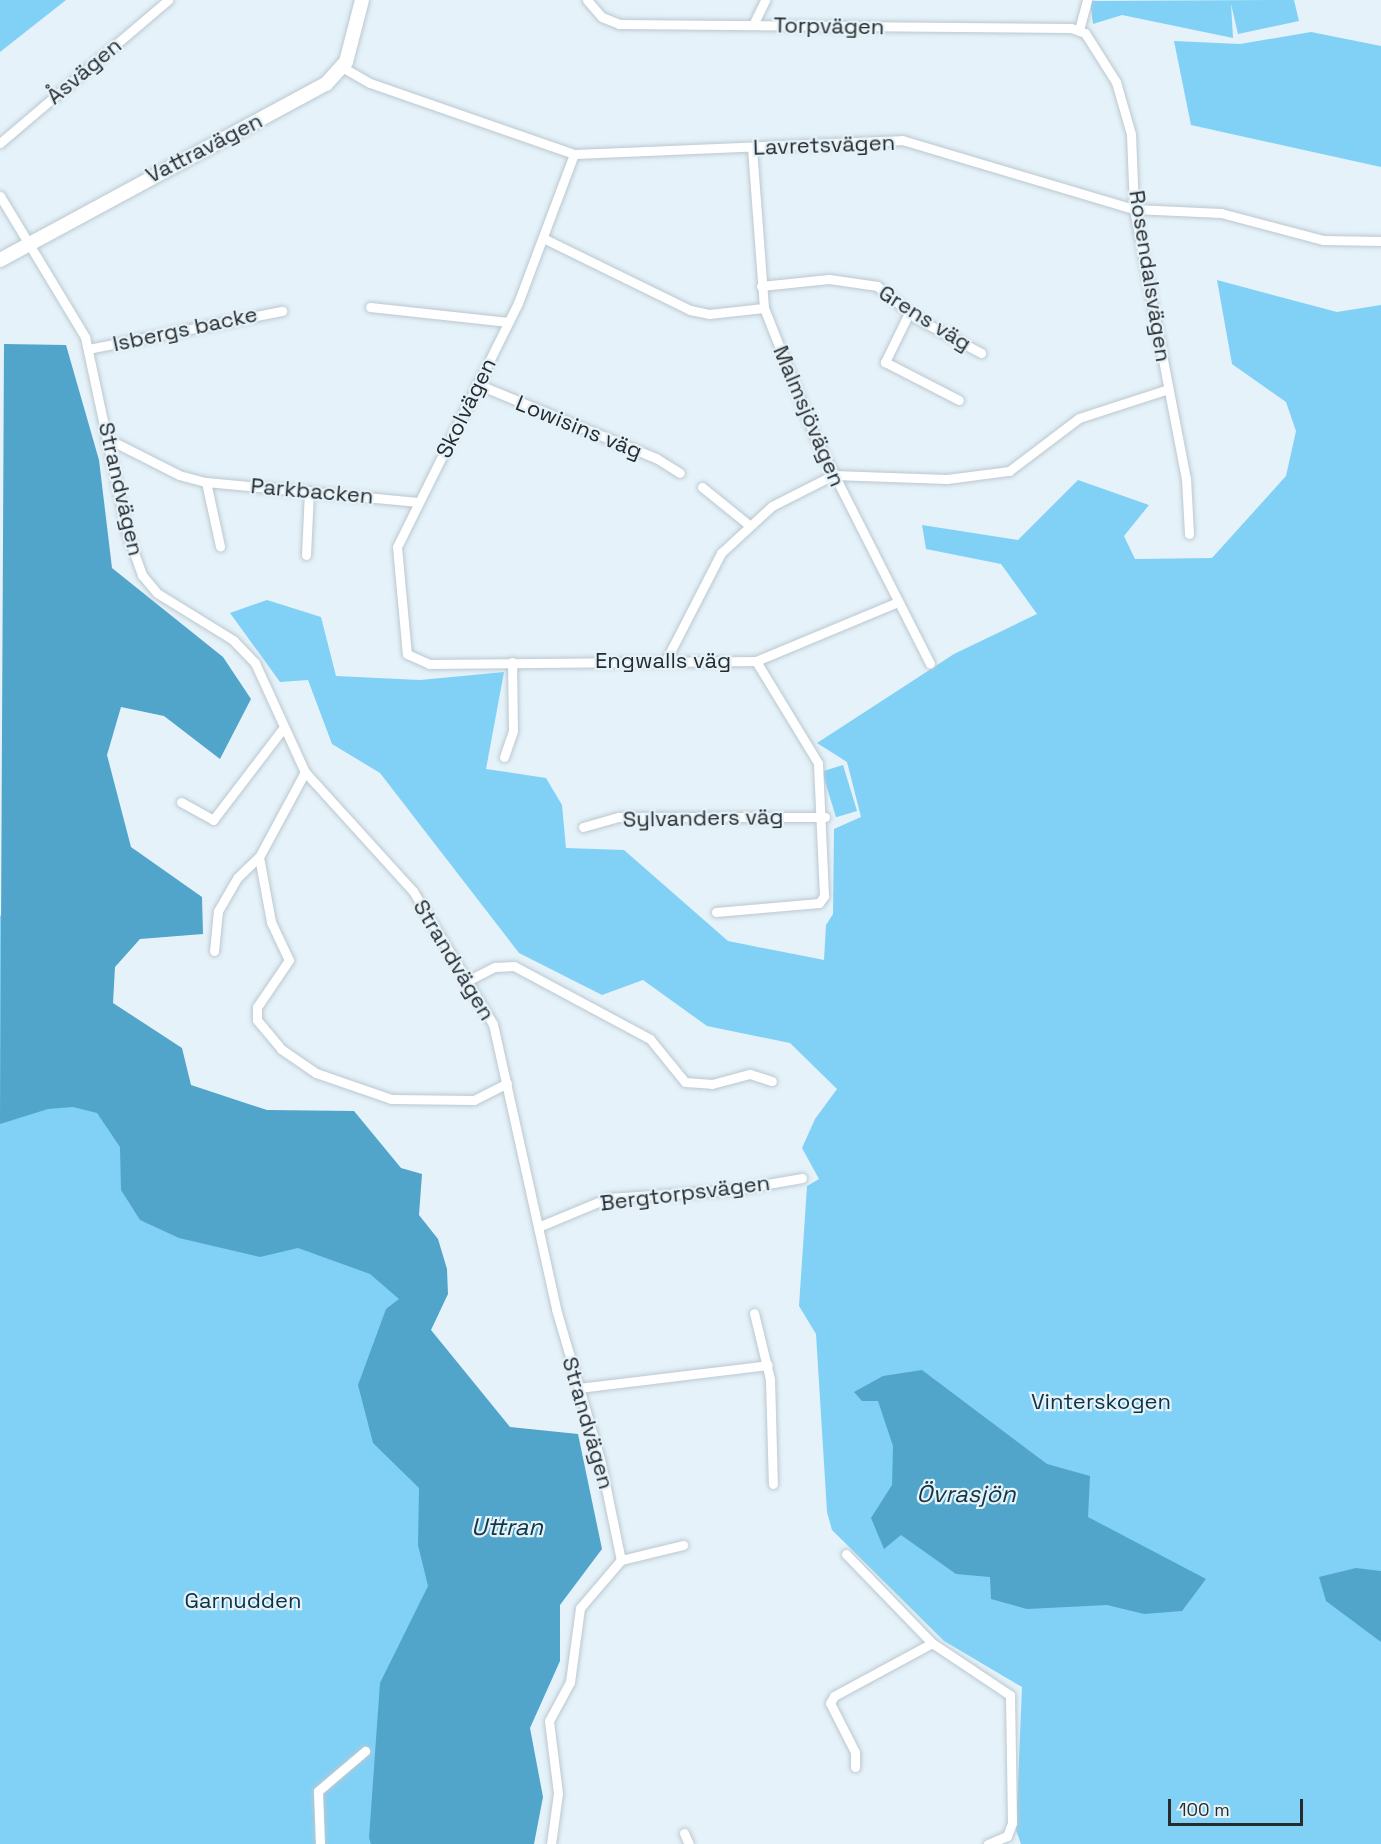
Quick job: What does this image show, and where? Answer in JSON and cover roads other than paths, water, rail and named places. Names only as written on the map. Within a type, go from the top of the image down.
[{"type":"street","name":"Åsvägen","points":[[0,142],[168,0]]},
{"type":"street","points":[[342,67],[362,0]]},
{"type":"street","name":"Torpvägen","points":[[587,0],[602,17],[619,24],[1080,30]]},
{"type":"street","points":[[753,25],[765,0]]},
{"type":"street","points":[[1080,30],[1087,0]]},
{"type":"street","name":"Rosendalsvägen","points":[[1080,30],[1090,38],[1124,103],[1131,134],[1134,208],[1186,478],[1189,534]]},
{"type":"street","name":"Lavretsvägen","points":[[342,67],[370,83],[574,154],[902,140],[1134,208],[1221,213],[1323,240],[1381,241]]},
{"type":"street","name":"Vattravägen","points":[[0,260],[26,243],[309,96],[342,67]]},
{"type":"street","name":"Malmsjövägen","points":[[752,148],[764,308],[833,475],[930,664]]},
{"type":"street","name":"Skolvägen","points":[[416,662],[404,649],[403,587],[395,554],[418,502],[508,322],[545,239],[574,154]]},
{"type":"street","points":[[0,196],[26,243]]},
{"type":"street","points":[[545,239],[690,310],[709,314],[764,308]]},
{"type":"street","name":"Strandvägen","points":[[26,243],[88,349],[110,440],[127,533],[142,575],[157,593],[233,640],[255,663],[305,772],[413,891],[469,980],[493,1024],[538,1227],[621,1560]]},
{"type":"street","name":"Grens väg","points":[[761,286],[846,279],[877,286],[909,313],[981,353]]},
{"type":"street","points":[[370,307],[508,322]]},
{"type":"street","name":"Isbergs backe","points":[[88,349],[282,311]]},
{"type":"street","points":[[909,313],[885,362],[959,400]]},
{"type":"street","name":"Lowisins väg","points":[[477,384],[656,458],[680,473]]},
{"type":"street","points":[[665,662],[718,558],[749,525],[772,506],[833,475],[947,479],[1003,472],[1019,467],[1078,418],[1168,389]]},
{"type":"street","name":"Parkbacken","points":[[110,440],[179,475],[206,482],[418,502]]},
{"type":"street","points":[[206,482],[220,546]]},
{"type":"street","points":[[702,487],[749,525]]},
{"type":"street","points":[[306,555],[309,491]]},
{"type":"street","name":"Engwalls väg","points":[[416,662],[756,661],[898,602]]},
{"type":"street","points":[[716,912],[819,903],[825,817],[819,763],[756,661]]},
{"type":"street","points":[[504,757],[513,731],[512,662]]},
{"type":"street","points":[[181,802],[213,820],[284,727]]},
{"type":"street","points":[[214,951],[218,911],[238,877],[259,857],[305,772]]},
{"type":"street","name":"Sylvanders väg","points":[[583,827],[619,817],[825,817]]},
{"type":"street","points":[[259,857],[271,922],[289,960],[257,1007],[257,1020],[281,1049],[324,1077],[392,1099],[474,1100],[507,1083]]},
{"type":"street","points":[[469,980],[495,967],[514,966],[650,1039],[685,1082],[712,1084],[750,1074],[772,1081]]},
{"type":"street","name":"Bergtorpsvägen","points":[[538,1227],[608,1197],[733,1190],[802,1178]]},
{"type":"street","points":[[754,1313],[768,1365],[773,1484]]},
{"type":"street","points":[[579,1388],[768,1365]]},
{"type":"street","points":[[551,1844],[558,1793],[549,1721],[570,1682],[580,1608],[621,1560],[683,1545]]},
{"type":"street","points":[[846,1554],[932,1643],[1010,1695],[1010,1830],[988,1844]]},
{"type":"street","points":[[855,1767],[855,1752],[830,1703],[834,1696],[932,1643]]},
{"type":"street","points":[[320,1844],[318,1791],[365,1751]]},
{"type":"street","points":[[684,1833],[689,1844]]},
{"type":"water","name":"Uttran","points":[[4,344],[66,345],[99,460],[112,568],[223,657],[251,699],[220,759],[164,716],[121,707],[107,755],[131,847],[202,897],[203,934],[140,939],[115,967],[113,1003],[182,1048],[191,1085],[267,1110],[354,1111],[401,1168],[422,1174],[419,1215],[438,1239],[447,1269],[448,1294],[431,1330],[510,1427],[578,1434],[602,1549],[560,1605],[560,1661],[530,1728],[543,1797],[534,1844],[371,1844],[369,1838],[380,1683],[428,1586],[418,1545],[419,1488],[373,1443],[358,1385],[386,1309],[399,1299],[370,1274],[298,1248],[260,1257],[179,1238],[140,1220],[121,1190],[120,1147],[97,1113],[73,1107],[48,1109],[0,1124]]},
{"type":"water","name":"Övrasjön","points":[[922,1370],[1047,1464],[1090,1476],[1088,1517],[1206,1579],[1182,1611],[1144,1614],[1107,1605],[1027,1609],[991,1599],[990,1577],[956,1574],[901,1535],[884,1549],[871,1518],[892,1485],[893,1446],[878,1401],[862,1401],[854,1392],[883,1376]]},
{"type":"water","points":[[1356,1568],[1381,1571],[1381,1642],[1326,1601],[1319,1577]]},
{"type":"park label","name":"Vinterskogen","points":[[1101,1402]]},
{"type":"park label","name":"Garnudden","points":[[243,1601]]}]
